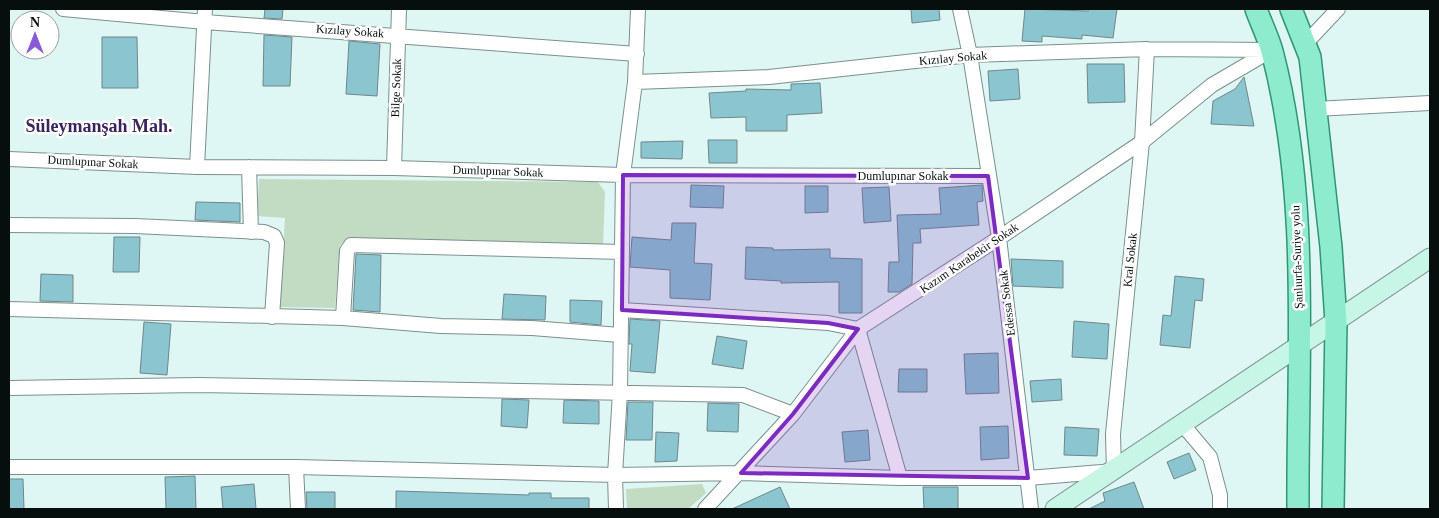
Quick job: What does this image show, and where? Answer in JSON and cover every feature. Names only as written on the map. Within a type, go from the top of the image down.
[{"type":"main road","name":"Şanlıurfa-Suriye yolu","points":[[1256,9],[1272,50],[1286,119],[1297,218],[1299,347],[1298,509]]},
{"type":"main road","points":[[1291,9],[1310,57],[1331,247],[1336,322],[1333,509]]},
{"type":"main road","points":[[1055,509],[1430,258]]},
{"type":"street","name":"Kızılay Sokak","points":[[64,9],[205,15],[398,35],[637,54]]},
{"type":"street","name":"Bilge Sokak","points":[[394,168],[399,9]]},
{"type":"street","points":[[616,509],[615,476],[622,310],[623,175],[635,82],[638,9]]},
{"type":"street","name":"Edessa Sokak","points":[[960,9],[970,55],[999,238],[1031,509]]},
{"type":"street","points":[[1305,44],[1338,9]]},
{"type":"street","points":[[197,167],[205,15]]},
{"type":"street","name":"Kızılay Sokak","points":[[635,82],[769,77],[970,55],[1147,49],[1272,50]]},
{"type":"street","name":"Kral Sokak","points":[[1114,471],[1113,434],[1142,142],[1147,49]]},
{"type":"street","name":"Kazım Karabekir Sokak","points":[[705,509],[741,473],[793,414],[858,329],[999,238],[1142,142],[1212,85],[1272,50]]},
{"type":"street","points":[[1315,108],[1430,103]]},
{"type":"street","name":"Dumlupınar Sokak","points":[[9,159],[197,167],[394,168],[623,175],[988,176]]},
{"type":"street","points":[[249,167],[251,232]]},
{"type":"street","points":[[9,225],[135,226],[264,232],[274,236],[277,243],[272,317]]},
{"type":"street","points":[[342,318],[347,250],[351,245],[622,252]]},
{"type":"street","points":[[9,309],[342,318],[441,326],[532,328],[620,335]]},
{"type":"street","points":[[622,310],[828,323],[858,329],[900,478]]},
{"type":"street","points":[[9,388],[198,385],[743,395],[793,414]]},
{"type":"street","points":[[1183,425],[1210,457],[1220,495],[1220,509]]},
{"type":"street","points":[[9,466],[296,467],[615,476],[741,473],[900,478],[1028,478],[1114,471]]},
{"type":"street","points":[[296,467],[298,509]]},
{"type":"highlighted area","points":[[623,175],[988,176],[1028,478],[741,473],[793,414],[858,329],[828,323],[622,310]]},
{"type":"green space","points":[[259,179],[598,182],[605,192],[603,246],[348,238],[340,245],[335,308],[280,307],[285,218],[257,216]]},
{"type":"green space","points":[[702,484],[706,493],[688,509],[627,509],[626,489]]},
{"type":"building","points":[[265,9],[283,9],[282,19],[264,18]]},
{"type":"building","points":[[911,9],[939,9],[940,20],[912,23]]},
{"type":"building","points":[[1025,9],[1088,11],[1089,9],[1117,9],[1113,38],[1082,35],[1082,39],[1042,36],[1042,42],[1022,41]]},
{"type":"building","points":[[264,35],[292,37],[290,86],[263,86]]},
{"type":"building","points":[[102,37],[137,37],[138,88],[102,88]]},
{"type":"building","points":[[349,41],[380,44],[377,96],[346,94]]},
{"type":"building","points":[[1087,64],[1124,64],[1125,102],[1088,103]]},
{"type":"building","points":[[1018,69],[1020,99],[990,101],[988,71]]},
{"type":"building","points":[[1244,77],[1254,126],[1211,124],[1213,101],[1235,89]]},
{"type":"building","points":[[820,83],[822,113],[787,115],[787,131],[746,131],[746,117],[711,118],[709,93],[746,91],[746,89],[791,90],[791,84]]},
{"type":"building","points":[[708,140],[737,140],[737,163],[709,163]]},
{"type":"building","points":[[683,141],[682,159],[641,158],[641,142]]},
{"type":"building","points":[[691,185],[724,186],[723,208],[690,207]]},
{"type":"building","points":[[982,185],[983,201],[977,202],[979,225],[920,229],[921,243],[913,243],[912,284],[899,292],[888,292],[889,262],[899,262],[897,215],[941,214],[939,188]]},
{"type":"building","points":[[805,186],[828,186],[828,212],[805,213]]},
{"type":"building","points":[[889,187],[891,221],[864,223],[862,188]]},
{"type":"building","points":[[196,202],[240,203],[240,222],[195,220]]},
{"type":"building","points":[[672,223],[696,223],[694,263],[712,264],[710,300],[670,298],[670,270],[630,267],[632,237],[671,240]]},
{"type":"building","points":[[114,237],[140,237],[139,272],[113,272]]},
{"type":"building","points":[[746,247],[773,248],[773,250],[830,249],[830,258],[862,259],[862,313],[839,313],[839,282],[781,283],[781,281],[745,279]]},
{"type":"building","points":[[356,254],[381,255],[380,312],[353,310]]},
{"type":"building","points":[[1011,259],[1063,261],[1063,288],[1013,286]]},
{"type":"building","points":[[41,274],[73,275],[73,302],[40,301]]},
{"type":"building","points":[[1175,276],[1204,279],[1202,301],[1195,300],[1190,348],[1160,345],[1163,315],[1171,316]]},
{"type":"building","points":[[504,294],[546,296],[545,320],[502,319]]},
{"type":"building","points":[[570,300],[602,301],[601,325],[570,322]]},
{"type":"building","points":[[630,319],[660,321],[655,373],[630,371],[632,344],[629,344]]},
{"type":"building","points":[[1074,321],[1109,324],[1107,359],[1072,357]]},
{"type":"building","points":[[144,322],[171,324],[167,375],[140,373]]},
{"type":"building","points":[[717,336],[747,341],[743,369],[712,364]]},
{"type":"building","points":[[998,353],[999,393],[966,394],[964,354]]},
{"type":"building","points":[[899,369],[927,369],[927,392],[898,392]]},
{"type":"building","points":[[1061,379],[1062,400],[1032,402],[1030,381]]},
{"type":"building","points":[[502,399],[529,400],[527,428],[501,426]]},
{"type":"building","points":[[564,400],[599,401],[599,424],[563,423]]},
{"type":"building","points":[[628,402],[653,402],[652,440],[626,440]]},
{"type":"building","points":[[708,403],[739,404],[738,432],[707,431]]},
{"type":"building","points":[[1008,426],[1009,458],[981,460],[980,427]]},
{"type":"building","points":[[1065,427],[1099,429],[1097,456],[1064,455]]},
{"type":"building","points":[[868,430],[870,460],[845,462],[842,432]]},
{"type":"building","points":[[656,432],[679,433],[677,461],[655,462]]},
{"type":"building","points":[[1189,453],[1196,470],[1174,479],[1167,462]]},
{"type":"building","points":[[195,476],[196,509],[166,509],[165,477]]},
{"type":"building","points":[[9,479],[23,479],[24,509],[9,509]]},
{"type":"building","points":[[1134,482],[1144,509],[1089,509],[1105,501],[1103,493]]},
{"type":"building","points":[[254,484],[256,509],[223,509],[221,487]]},
{"type":"building","points":[[780,487],[790,509],[732,509]]},
{"type":"building","points":[[923,487],[958,487],[958,509],[924,509]]},
{"type":"building","points":[[396,491],[529,495],[529,493],[551,493],[551,498],[589,498],[589,509],[396,509]]},
{"type":"building","points":[[306,492],[335,492],[335,509],[307,509]]},
{"type":"district","name":"Süleymanşah Mah.","points":[[99,126]]}]
